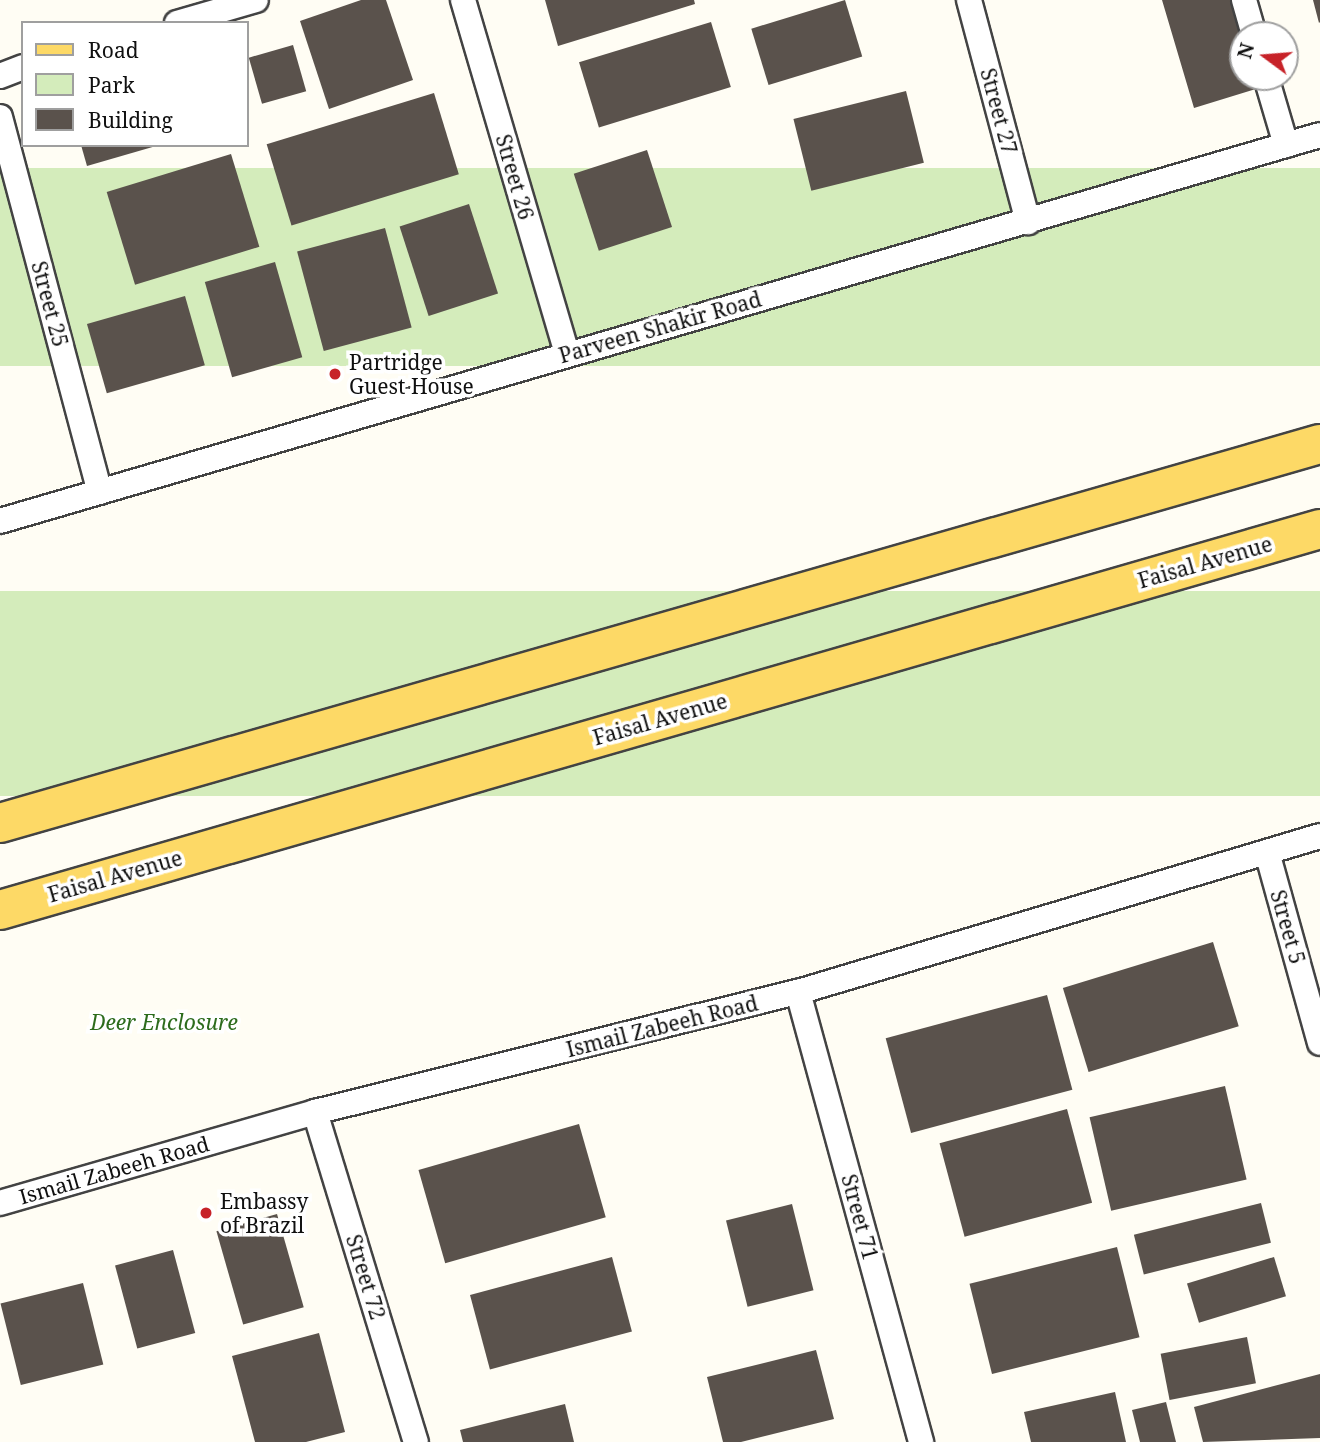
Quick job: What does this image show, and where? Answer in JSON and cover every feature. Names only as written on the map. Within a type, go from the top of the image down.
[{"type":"main road","points":[[0,823],[1320,444]]},
{"type":"main road","name":"Faisal Avenue","points":[[0,910],[1320,529]]},
{"type":"street","points":[[184,21],[256,0]]},
{"type":"street","name":"Street 26","points":[[463,0],[567,354]]},
{"type":"street","name":"Street 27","points":[[969,0],[1028,222]]},
{"type":"street","points":[[1244,0],[1250,21]]},
{"type":"street","points":[[0,76],[21,68]]},
{"type":"street","points":[[1270,91],[1286,145]]},
{"type":"street","name":"Street 25","points":[[0,117],[100,492]]},
{"type":"street","name":"Parveen Shakir Road","points":[[0,521],[1320,135]]},
{"type":"street","name":"Ismail Zabeeh Road","points":[[0,1203],[315,1112],[798,992],[1320,836]]},
{"type":"street","name":"Street 5","points":[[1267,852],[1320,1043]]},
{"type":"street","name":"Street 71","points":[[798,992],[921,1442]]},
{"type":"street","name":"Street 72","points":[[315,1112],[416,1442]]},
{"type":"green space","points":[[0,168],[1320,168],[1320,366],[0,366]]},
{"type":"green space","points":[[0,591],[1320,591],[1320,796],[0,796]]},
{"type":"building","points":[[361,0],[386,0],[413,80],[329,109],[300,21]]},
{"type":"building","points":[[545,0],[694,0],[695,4],[558,46]]},
{"type":"building","points":[[845,0],[862,56],[769,85],[751,29]]},
{"type":"building","points":[[1162,0],[1233,0],[1239,21],[1229,21],[1229,91],[1249,91],[1194,108]]},
{"type":"building","points":[[1313,0],[1320,0],[1319,23]]},
{"type":"building","points":[[711,22],[731,87],[599,127],[579,62]]},
{"type":"building","points":[[293,45],[306,91],[262,104],[249,58]]},
{"type":"building","points":[[906,91],[924,163],[811,191],[793,119]]},
{"type":"building","points":[[434,93],[459,174],[291,225],[267,144]]},
{"type":"building","points":[[82,147],[153,147],[87,166]]},
{"type":"building","points":[[647,150],[672,227],[599,251],[574,174]]},
{"type":"building","points":[[231,154],[259,247],[135,285],[107,192]]},
{"type":"building","points":[[469,204],[498,293],[429,316],[400,227]]},
{"type":"building","points":[[385,228],[412,327],[324,351],[297,252]]},
{"type":"building","points":[[275,262],[302,357],[232,377],[205,282]]},
{"type":"building","points":[[185,296],[205,365],[107,393],[87,324]]},
{"type":"building","points":[[1213,942],[1239,1026],[1089,1072],[1063,988]]},
{"type":"building","points":[[1047,995],[1072,1090],[911,1133],[886,1038]]},
{"type":"building","points":[[1225,1086],[1247,1180],[1111,1211],[1090,1117]]},
{"type":"building","points":[[1067,1109],[1092,1203],[965,1237],[939,1143]]},
{"type":"building","points":[[579,1124],[606,1217],[445,1263],[418,1170]]},
{"type":"building","points":[[1261,1203],[1271,1243],[1144,1274],[1134,1235]]},
{"type":"building","points":[[792,1204],[814,1290],[748,1307],[726,1220]]},
{"type":"building","points":[[277,1214],[304,1307],[243,1325],[216,1231]]},
{"type":"building","points":[[1117,1247],[1139,1337],[992,1374],[970,1284]]},
{"type":"building","points":[[173,1250],[195,1333],[137,1349],[115,1266]]},
{"type":"building","points":[[612,1257],[632,1331],[490,1369],[470,1295]]},
{"type":"building","points":[[1274,1257],[1286,1296],[1199,1323],[1187,1284]]},
{"type":"building","points":[[83,1283],[103,1365],[21,1385],[1,1304]]},
{"type":"building","points":[[319,1333],[345,1432],[306,1442],[255,1442],[232,1356]]},
{"type":"building","points":[[1247,1337],[1256,1383],[1170,1400],[1161,1354]]},
{"type":"building","points":[[816,1350],[834,1419],[741,1442],[723,1442],[707,1377]]},
{"type":"building","points":[[1320,1374],[1320,1438],[1203,1442],[1194,1407]]},
{"type":"building","points":[[1115,1392],[1126,1442],[1031,1442],[1024,1412]]},
{"type":"building","points":[[1166,1402],[1176,1442],[1140,1442],[1132,1410]]},
{"type":"building","points":[[565,1404],[574,1442],[463,1442],[460,1430]]},
{"type":"place","name":"Partridge Guest House","points":[[335,374]]},
{"type":"place","name":"Embassy of Brazil","points":[[206,1213]]},
{"type":"park label","name":"Deer Enclosure","points":[[164,1022]]}]
